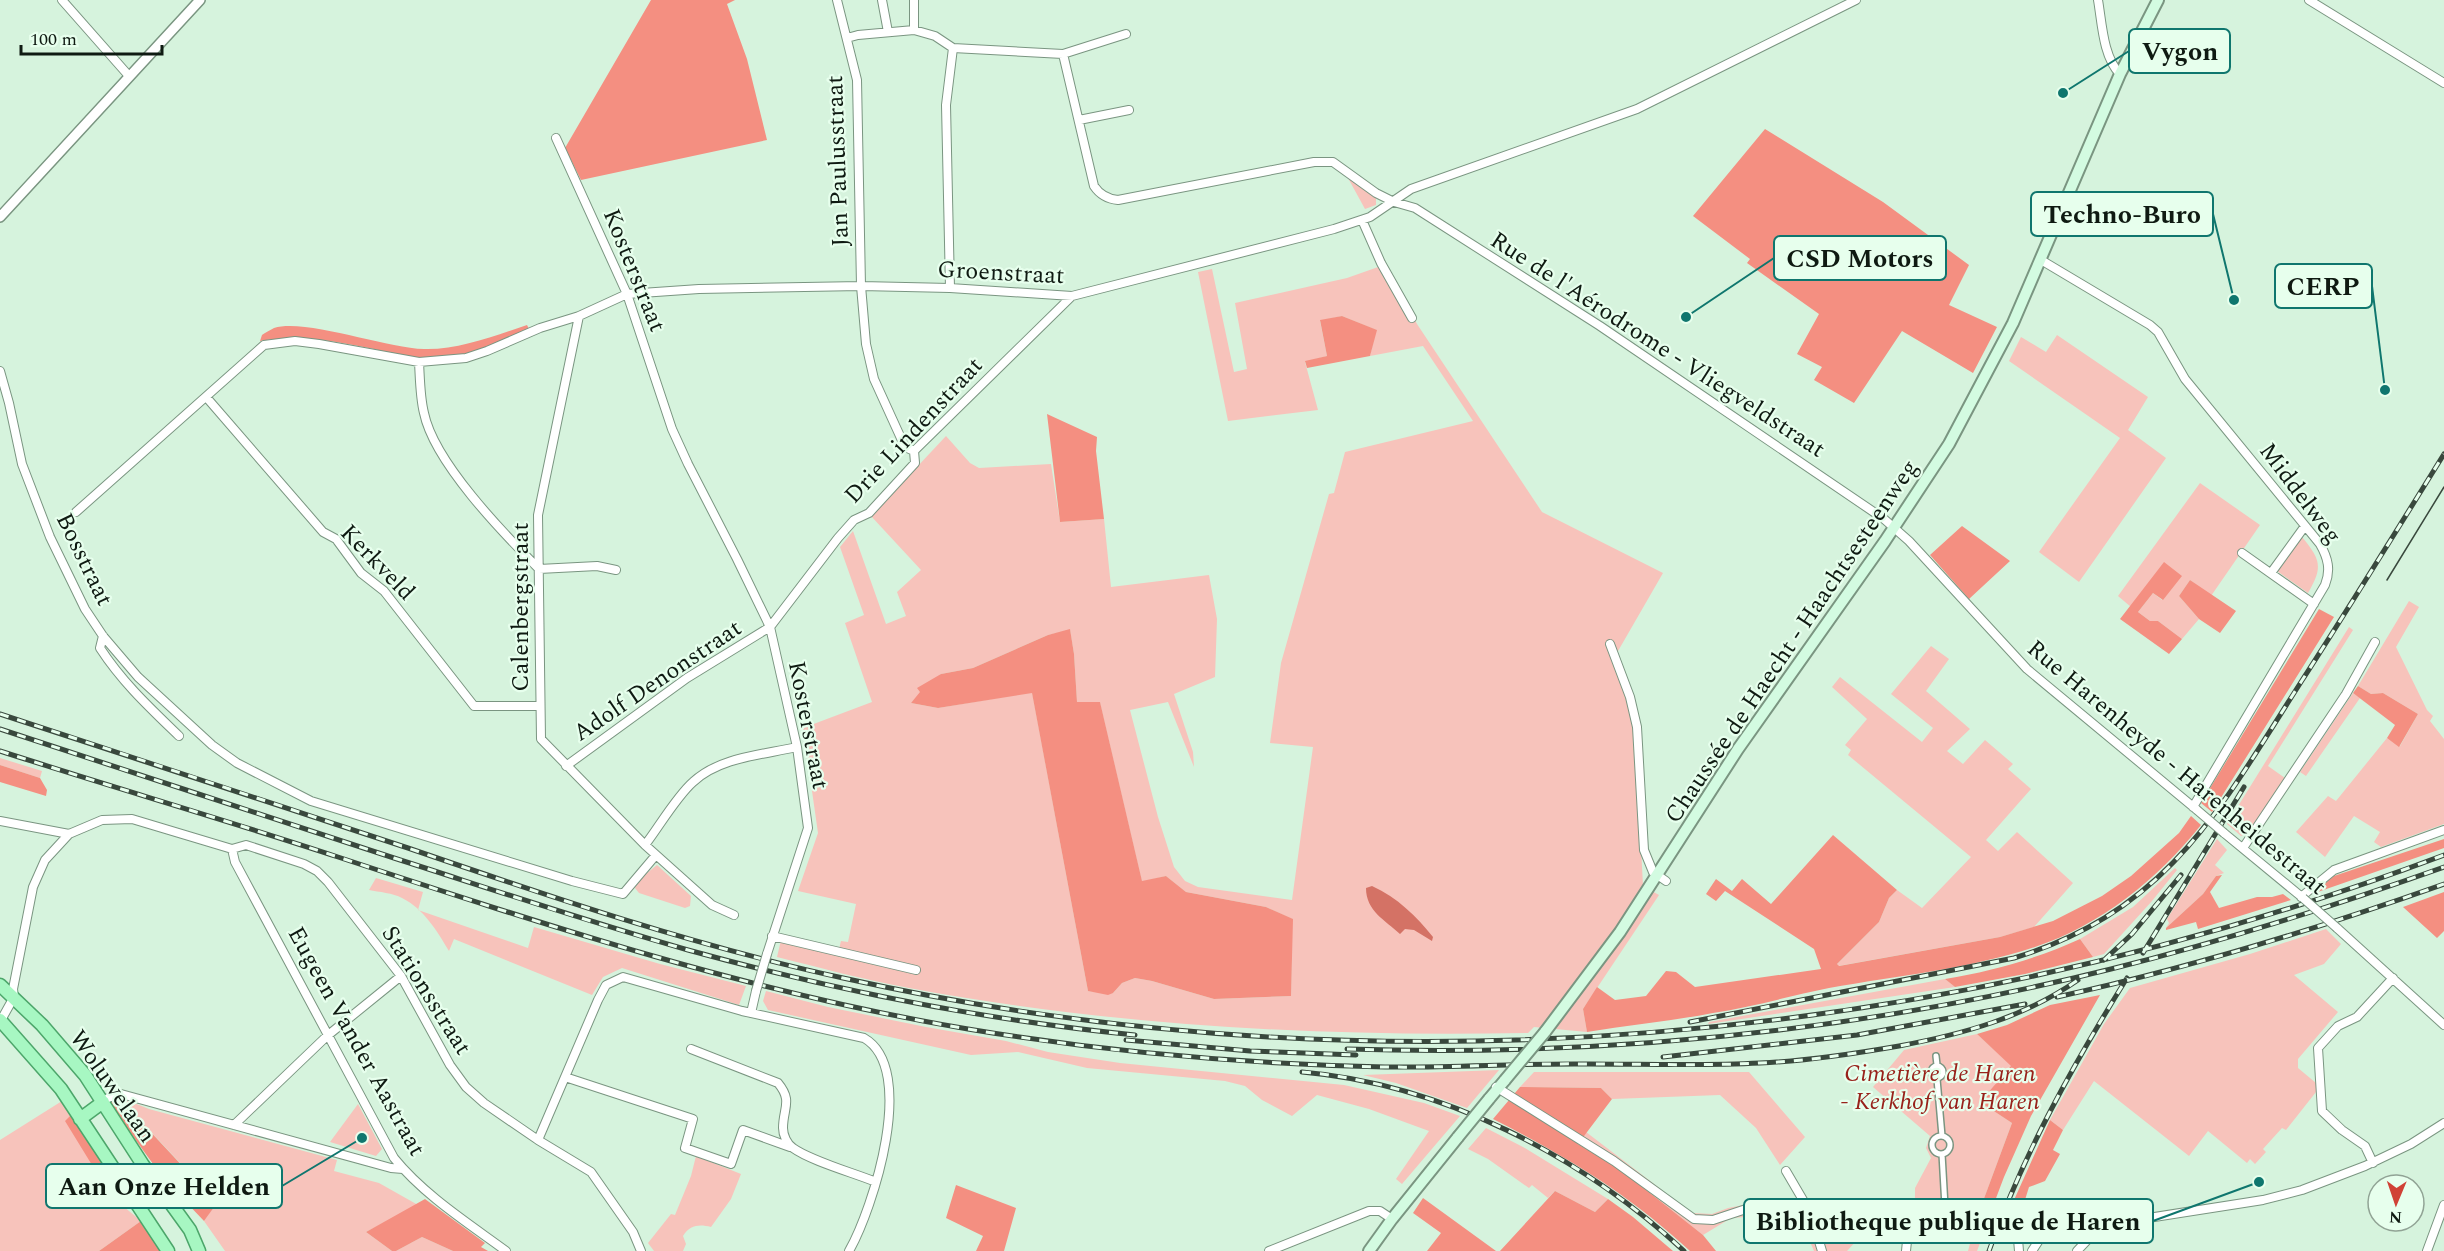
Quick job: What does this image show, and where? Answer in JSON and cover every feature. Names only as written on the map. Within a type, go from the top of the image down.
[{"type":"main road","name":"Chaussée de Haecht - Haachtsesteenweg","points":[[1369,1251],[1458,1137],[1490,1099],[1502,1089],[1662,878],[1738,749],[1894,528],[1954,435],[2013,323],[2120,74],[2158,0]]},
{"type":"main road","name":"Woluwelaan","points":[[0,985],[63,1048],[103,1102],[143,1165],[190,1230],[199,1251]]},
{"type":"main road","name":"Woluwelaan","points":[[0,1021],[61,1089],[168,1251]]},
{"type":"main road","points":[[80,1119],[103,1102]]},
{"type":"street","points":[[62,0],[129,76]]},
{"type":"street","points":[[0,217],[200,0]]},
{"type":"street","name":"Jan Paulusstraat","points":[[837,0],[857,80],[861,286],[866,344],[874,379],[905,447],[914,451]]},
{"type":"street","points":[[882,0],[888,32]]},
{"type":"street","points":[[914,0],[914,30]]},
{"type":"street","name":"Groenstraat","points":[[627,294],[699,289],[861,286],[950,288],[1072,296],[1362,220],[1394,202],[1411,189],[1637,109],[1856,0]]},
{"type":"street","points":[[2098,0],[2105,38],[2114,67],[2120,74]]},
{"type":"street","points":[[2309,0],[2444,83]]},
{"type":"street","points":[[847,38],[858,34],[914,30],[935,36],[953,48],[1064,54],[1126,33]]},
{"type":"street","points":[[950,288],[946,105],[953,48]]},
{"type":"street","points":[[1064,54],[1079,120],[1130,110]]},
{"type":"street","name":"Rue de l'Aérodrome - Vliegveldstraat","points":[[1079,120],[1094,186],[1099,193],[1110,200],[1314,162],[1333,162],[1376,193],[1394,202],[1415,208],[1600,326],[1894,528]]},
{"type":"street","name":"Kosterstraat","points":[[556,138],[627,294],[672,429],[770,627],[797,747],[808,828],[772,936],[751,1013]]},
{"type":"street","points":[[1362,220],[1381,263],[1412,318]]},
{"type":"street","name":"Middelweg","points":[[2041,260],[2158,332],[2185,379],[2305,526],[2325,553],[2328,563],[2327,580],[2314,604],[2195,808]]},
{"type":"street","points":[[76,512],[264,345],[295,341],[419,362],[466,357],[487,351],[540,328],[579,316],[627,294]]},
{"type":"street","name":"Drie Lindenstraat","points":[[770,627],[838,538],[854,520],[869,513],[915,463],[914,451],[1072,296]]},
{"type":"street","name":"Calenbergstraat","points":[[579,316],[538,515],[541,739],[645,845],[712,904],[734,915]]},
{"type":"street","points":[[419,362],[424,414],[432,435],[443,455],[500,530],[539,569],[597,566],[616,570]]},
{"type":"street","name":"Bosstraat","points":[[0,372],[22,464],[54,545],[85,609],[103,636],[100,648],[112,667],[135,693],[179,736]]},
{"type":"street","name":"Kerkveld","points":[[207,398],[323,532],[336,539],[362,573],[384,591],[474,706],[540,706]]},
{"type":"street","points":[[2271,573],[2305,526]]},
{"type":"street","name":"Rue Harenheyde - Harenheidestraat","points":[[1894,528],[2026,669],[2302,898],[2444,1025]]},
{"type":"street","points":[[2242,553],[2314,604]]},
{"type":"street","name":"Adolf Denonstraat","points":[[566,766],[687,678],[770,627]]},
{"type":"street","points":[[103,636],[138,677],[212,745],[237,763],[284,789],[322,804],[572,881],[623,894],[656,855]]},
{"type":"street","points":[[2243,848],[2346,694],[2375,642]]},
{"type":"street","points":[[1610,644],[1630,697],[1637,728],[1644,850],[1653,872],[1662,878]]},
{"type":"street","points":[[645,845],[692,783],[708,771],[727,762],[797,747]]},
{"type":"street","name":"Stationsstraat","points":[[69,834],[102,820],[132,819],[232,849],[246,845],[304,864],[317,871],[401,976],[450,1065],[466,1087],[484,1103],[538,1140],[591,1172],[633,1232],[641,1251]]},
{"type":"street","points":[[0,821],[69,834]]},
{"type":"street","points":[[2302,898],[2334,870],[2444,830]]},
{"type":"street","points":[[0,1021],[14,997],[13,989],[33,887],[45,860],[69,834]]},
{"type":"street","name":"Eugeen Vander Aastraat","points":[[232,849],[235,862],[394,1158],[442,1203],[506,1251]]},
{"type":"street","points":[[772,936],[916,970]]},
{"type":"street","points":[[234,1125],[327,1036],[401,976]]},
{"type":"street","points":[[538,1140],[606,985],[623,977],[751,1013],[864,1038],[874,1045],[882,1061],[890,1099],[888,1130],[866,1215],[849,1251]]},
{"type":"street","points":[[2373,1163],[2365,1146],[2342,1130],[2322,1111],[2318,1048],[2338,1026],[2357,1017],[2393,978]]},
{"type":"street","points":[[691,1049],[778,1083],[786,1092],[787,1107],[783,1128],[790,1147]]},
{"type":"street","points":[[1936,1056],[1937,1065],[1930,1069],[1930,1073],[1937,1079],[1942,1136]]},
{"type":"street","points":[[565,1077],[693,1119],[685,1148],[731,1164],[744,1130],[876,1182]]},
{"type":"street","points":[[1502,1089],[1614,1161],[1685,1215],[1695,1219],[1713,1220],[1746,1209],[1810,1212],[1973,1225],[2016,1239],[2092,1225],[2263,1200],[2302,1190],[2373,1163],[2444,1123]]},
{"type":"street","points":[[103,1102],[121,1094],[391,1168],[404,1169]]},
{"type":"street","points":[[1942,1136],[1946,1137],[1951,1145],[1950,1149],[1938,1154],[1932,1147],[1936,1138],[1942,1136]]},
{"type":"street","points":[[1942,1154],[1946,1224]]},
{"type":"street","points":[[1786,1171],[1810,1212],[1822,1251]]},
{"type":"street","points":[[2427,1251],[2444,1205]]},
{"type":"street","points":[[1269,1251],[1369,1211],[1380,1211],[1392,1219]]},
{"type":"street","points":[[1906,1251],[1909,1221]]},
{"type":"street","points":[[2078,1251],[2093,1234],[2092,1225]]},
{"type":"street","points":[[2032,1251],[2043,1234]]},
{"type":"street","points":[[2016,1239],[2019,1251]]},
{"type":"green space","points":[[1350,175],[1376,198],[1376,205],[1365,209],[1348,178]]},
{"type":"green space","points":[[1381,266],[1390,275],[1417,324],[1542,512],[1663,573],[1614,658],[1635,729],[1643,886],[1659,895],[1583,1009],[1587,1032],[1534,1027],[1528,1033],[1295,1031],[1140,1020],[1063,1012],[909,988],[777,957],[782,936],[839,949],[841,941],[848,942],[856,904],[798,891],[818,833],[803,728],[872,702],[845,623],[864,615],[840,547],[853,531],[886,624],[906,616],[897,592],[921,570],[871,516],[946,436],[970,463],[979,468],[1051,464],[1060,522],[1104,519],[1111,587],[1209,575],[1217,619],[1215,677],[1174,694],[1193,752],[1194,767],[1168,702],[1130,710],[1158,817],[1174,867],[1185,881],[1198,887],[1292,900],[1313,747],[1270,743],[1281,663],[1329,494],[1334,493],[1345,452],[1473,421],[1423,346],[1370,356],[1376,330],[1342,316],[1320,321],[1327,356],[1305,362],[1318,410],[1228,421],[1198,272],[1212,269],[1234,372],[1247,369],[1235,303],[1347,278]],"holes":[[[1070,630],[1077,702],[1100,703],[1142,882],[1166,876],[1186,892],[1266,907],[1292,919],[1291,996],[1214,999],[1135,978],[1122,983],[1113,993],[1088,991],[1032,692],[938,708],[911,703],[941,674],[973,668],[1048,635]]]},
{"type":"green space","points":[[2057,335],[2148,397],[2128,430],[2166,458],[2079,582],[2039,552],[2120,438],[2009,361],[2021,337],[2046,352]]},
{"type":"green space","points":[[2200,483],[2260,525],[2211,596],[2190,580],[2179,596],[2199,619],[2182,639],[2158,621],[2150,621],[2138,612],[2153,593],[2162,600],[2181,576],[2164,563],[2131,607],[2118,596]]},
{"type":"green space","points":[[2302,537],[2313,552],[2318,564],[2316,577],[2308,593],[2277,571]]},
{"type":"green space","points":[[2409,601],[2419,607],[2396,647],[2427,710],[2433,716],[2430,721],[2444,739],[2444,824],[2381,847],[2374,842],[2380,832],[2354,816],[2325,857],[2296,832],[2328,796],[2336,801],[2387,738],[2400,746],[2418,714],[2383,693],[2371,694],[2358,686]]},
{"type":"green space","points":[[2349,627],[2353,630],[2268,766],[2285,778],[2248,833],[2241,836],[2227,824]]},
{"type":"green space","points":[[1931,646],[1949,659],[1926,691],[1970,729],[1947,751],[1963,764],[1985,740],[2013,764],[2008,769],[2031,789],[1986,840],[1998,851],[2017,832],[2073,883],[2034,927],[2000,937],[1838,966],[1837,964],[1879,922],[1889,898],[1897,890],[1922,908],[1971,857],[1848,755],[1851,750],[1845,745],[1867,719],[1832,687],[1840,677],[1922,742],[1933,728],[1891,694]]},
{"type":"green space","points":[[2353,693],[2360,698],[2306,776],[2300,772]]},
{"type":"green space","points":[[0,758],[42,771],[40,778],[0,765]]},
{"type":"green space","points":[[2217,839],[2227,850],[2215,865],[2224,873],[2216,876],[2203,894],[2166,928],[2169,923],[2167,919]]},
{"type":"green space","points":[[657,865],[691,896],[690,906],[685,908],[639,893],[635,888],[636,882]]},
{"type":"green space","points":[[2175,868],[2177,870],[2152,901],[2104,954],[2093,957],[2080,939],[2133,907]]},
{"type":"green space","points":[[376,878],[423,892],[418,909],[398,896],[369,890]]},
{"type":"green space","points":[[419,910],[528,948],[534,927],[660,964],[746,986],[739,1005],[622,968],[603,977],[592,995],[454,939],[449,951],[435,928]]},
{"type":"green space","points":[[2326,929],[2341,944],[2324,964],[2294,975],[2338,1012],[2298,1059],[2298,1068],[2316,1083],[2316,1092],[2286,1130],[2282,1128],[2263,1149],[2266,1152],[2255,1164],[2250,1159],[2247,1163],[2208,1131],[2189,1156],[2094,1081],[2063,1130],[2050,1120],[2104,1024],[2130,988],[2250,954]]},
{"type":"green space","points":[[1945,979],[1955,987],[1708,1024],[1709,1022]]},
{"type":"green space","points":[[766,991],[828,1007],[1006,1041],[1048,1052],[1120,1063],[1344,1085],[1424,1103],[1460,1116],[1402,1184],[1396,1179],[1429,1131],[1369,1109],[1317,1095],[1292,1116],[1262,1100],[1245,1086],[1225,1081],[1087,1068],[1018,1052],[971,1055],[768,1010],[763,1001]]},
{"type":"green space","name":"Cimetière de Haren - Kerkhof van Haren","points":[[1977,1034],[2012,1066],[1980,1102],[2012,1123],[1979,1212],[1956,1211],[1951,1206],[1940,1207],[1936,1212],[1915,1212],[1915,1188],[1931,1158],[1926,1148],[1930,1136],[1873,1087],[1904,1050]]},
{"type":"green space","points":[[1499,1070],[1467,1108],[1396,1083],[1363,1075]]},
{"type":"green space","points":[[1534,1072],[1749,1072],[1805,1137],[1780,1165],[1756,1128],[1720,1095],[1612,1099],[1601,1088],[1520,1087]]},
{"type":"green space","points":[[117,1096],[149,1109],[337,1160],[334,1171],[379,1183],[418,1205],[366,1232],[392,1251],[225,1251],[204,1221],[217,1202]]},
{"type":"green space","points":[[62,1101],[72,1114],[111,1196],[141,1221],[99,1251],[0,1251],[0,1140]]},
{"type":"green space","points":[[358,1104],[382,1149],[376,1156],[330,1142]]},
{"type":"green space","points":[[1486,1128],[1523,1147],[1608,1199],[1595,1212],[1555,1191],[1548,1198],[1532,1185],[1529,1188],[1488,1159],[1468,1149]]},
{"type":"green space","points":[[1586,1132],[1692,1213],[1712,1214],[1749,1204],[1773,1205],[1773,1212],[1868,1224],[1868,1228],[1847,1251],[1814,1251],[1802,1223],[1759,1216],[1731,1218],[1703,1235],[1621,1170],[1578,1144]]},
{"type":"green space","points":[[696,1156],[741,1174],[731,1199],[711,1227],[695,1226],[686,1232],[683,1236],[686,1244],[683,1251],[654,1251],[648,1243],[671,1214],[675,1215],[691,1176]]},
{"type":"green space","points":[[1973,1232],[1983,1235],[1977,1251],[1968,1251]]},
{"type":"green space","points":[[422,1237],[453,1251],[396,1251]]},
{"type":"shaded area","points":[[651,0],[735,0],[727,4],[747,59],[767,140],[581,180],[565,148]]},
{"type":"shaded area","points":[[1765,129],[1883,202],[1969,265],[1949,305],[1997,327],[1973,373],[1902,331],[1854,403],[1814,380],[1822,367],[1797,354],[1819,314],[1747,263],[1750,259],[1693,216]]},
{"type":"shaded area","points":[[1342,316],[1377,330],[1370,356],[1307,368],[1305,361],[1327,356],[1320,320]]},
{"type":"shaded area","points":[[527,325],[529,329],[486,347],[442,358],[408,356],[317,339],[289,338],[260,341],[262,335],[274,328],[288,326],[325,330],[388,344],[437,349],[476,342]]},
{"type":"shaded area","points":[[1047,414],[1097,437],[1096,451],[1104,519],[1060,522]]},
{"type":"shaded area","points":[[1962,526],[2010,561],[1969,599],[1930,555]]},
{"type":"shaded area","points":[[2164,562],[2182,576],[2163,600],[2153,593],[2138,612],[2150,621],[2158,621],[2182,639],[2169,654],[2120,619]]},
{"type":"shaded area","points":[[2190,580],[2236,611],[2220,633],[2199,619],[2179,596]]},
{"type":"shaded area","points":[[2319,609],[2334,617],[2212,812],[2201,803]]},
{"type":"shaded area","points":[[1070,629],[1077,702],[1100,702],[1142,881],[1166,876],[1186,892],[1266,907],[1293,919],[1291,996],[1214,999],[1135,978],[1122,983],[1108,995],[1088,991],[1032,693],[938,708],[911,703],[920,692],[917,688],[941,674],[973,668],[1048,635]]},
{"type":"shaded area","points":[[2358,686],[2371,694],[2383,693],[2418,714],[2399,747],[2387,738],[2395,725],[2353,693]]},
{"type":"shaded area","points":[[0,765],[40,778],[47,790],[46,796],[0,782]]},
{"type":"shaded area","points":[[2191,816],[2201,825],[2147,882],[2127,898],[2083,926],[2035,947],[1985,961],[1829,988],[1728,1011],[1587,1032],[1583,1009],[1597,987],[1615,1000],[1646,996],[1666,971],[1676,972],[1695,987],[1821,969],[1814,949],[1725,891],[1716,901],[1706,894],[1716,879],[1732,891],[1742,879],[1771,904],[1833,835],[1897,890],[1889,898],[1879,922],[1837,964],[1839,966],[2000,937],[2053,921],[2102,896],[2131,876],[2179,833]]},
{"type":"shaded area","points":[[2444,839],[2444,848],[2312,894],[2334,876]]},
{"type":"shaded area","points":[[2222,875],[2210,892],[2219,908],[2257,897],[2283,894],[2291,900],[2198,929],[2196,922],[2166,930],[2203,894],[2216,876]]},
{"type":"shaded area","points":[[1372,886],[1406,908],[1433,937],[1432,941],[1414,930],[1405,929],[1400,934],[1383,919],[1369,903],[1366,888]]},
{"type":"shaded area","points":[[2444,892],[2444,931],[2437,938],[2403,907]]},
{"type":"shaded area","points":[[2080,939],[2093,957],[2025,974],[1955,987],[1945,979],[2014,963],[2047,953]]},
{"type":"shaded area","points":[[2100,995],[2031,1116],[1987,1222],[1956,1219],[1956,1211],[1979,1212],[2012,1123],[1980,1102],[2011,1066],[1977,1034],[2007,1025],[2050,1005]]},
{"type":"shaded area","points":[[1520,1087],[1601,1088],[1612,1099],[1578,1144],[1621,1170],[1703,1235],[1716,1251],[1690,1251],[1621,1194],[1572,1162],[1493,1119]]},
{"type":"shaded area","points":[[117,1096],[217,1203],[204,1221],[164,1179],[108,1102]]},
{"type":"shaded area","points":[[72,1114],[124,1191],[111,1196],[65,1121]]},
{"type":"shaded area","points":[[2050,1120],[2063,1130],[2053,1150],[2060,1154],[2045,1181],[2029,1187],[2024,1203],[2030,1221],[2023,1222],[2026,1232],[2016,1234],[2001,1229]]},
{"type":"shaded area","points":[[956,1185],[1016,1208],[1004,1251],[976,1251],[983,1236],[946,1218]]},
{"type":"shaded area","points":[[1555,1191],[1595,1212],[1608,1199],[1673,1251],[1500,1251]]},
{"type":"shaded area","points":[[1423,1198],[1496,1251],[1427,1251],[1441,1233],[1413,1213]]},
{"type":"shaded area","points":[[425,1199],[485,1243],[481,1247],[488,1251],[453,1251],[422,1237],[392,1251],[366,1232]]},
{"type":"shaded area","points":[[141,1221],[162,1251],[99,1251]]},
{"type":"tram line","points":[[2387,580],[2444,487]]},
{"type":"railway","points":[[1690,1022],[2014,958],[2067,938],[2112,913],[2151,884],[2185,850],[2244,772],[2444,454]]},
{"type":"railway","points":[[0,714],[569,902],[733,951],[843,978],[1044,1014],[1246,1035],[1449,1041],[1652,1032],[1854,1009],[2054,971],[2251,920],[2444,855]]},
{"type":"railway","points":[[0,729],[614,928],[743,965],[910,1002],[1022,1021],[1135,1035]]},
{"type":"railway","points":[[0,751],[493,908],[728,977],[887,1014],[968,1029],[1176,1056],[1385,1067],[1778,1062],[1882,1049],[1969,1030],[2036,1005],[2078,980]]},
{"type":"railway","points":[[2143,953],[2244,787]]},
{"type":"railway","points":[[1347,1049],[1539,1049],[1636,1044],[1827,1024],[1923,1009],[2017,991],[2195,947],[2279,922],[2444,867]]},
{"type":"railway","points":[[2104,960],[2132,934],[2181,875]]},
{"type":"railway","points":[[2057,997],[2252,946],[2349,917],[2444,884]]},
{"type":"railway","points":[[1989,1251],[2017,1180],[2050,1111],[2127,978]]},
{"type":"railway","points":[[1663,1057],[1857,1035],[2025,1004]]},
{"type":"railway","points":[[1126,1040],[1250,1051],[1356,1055]]},
{"type":"railway","points":[[1302,1072],[1354,1079],[1406,1092],[1457,1109],[1507,1130],[1601,1185],[1684,1251]]},
{"type":"place","name":"Vygon","points":[[2063,93]]},
{"type":"place","name":"Techno-Buro","points":[[2234,300]]},
{"type":"place","name":"CSD Motors","points":[[1686,317]]},
{"type":"place","name":"CERP","points":[[2385,390]]},
{"type":"place","name":"Aan Onze Helden","points":[[362,1138]]},
{"type":"place","name":"Bibliotheque publique de Haren","points":[[2259,1182]]}]
